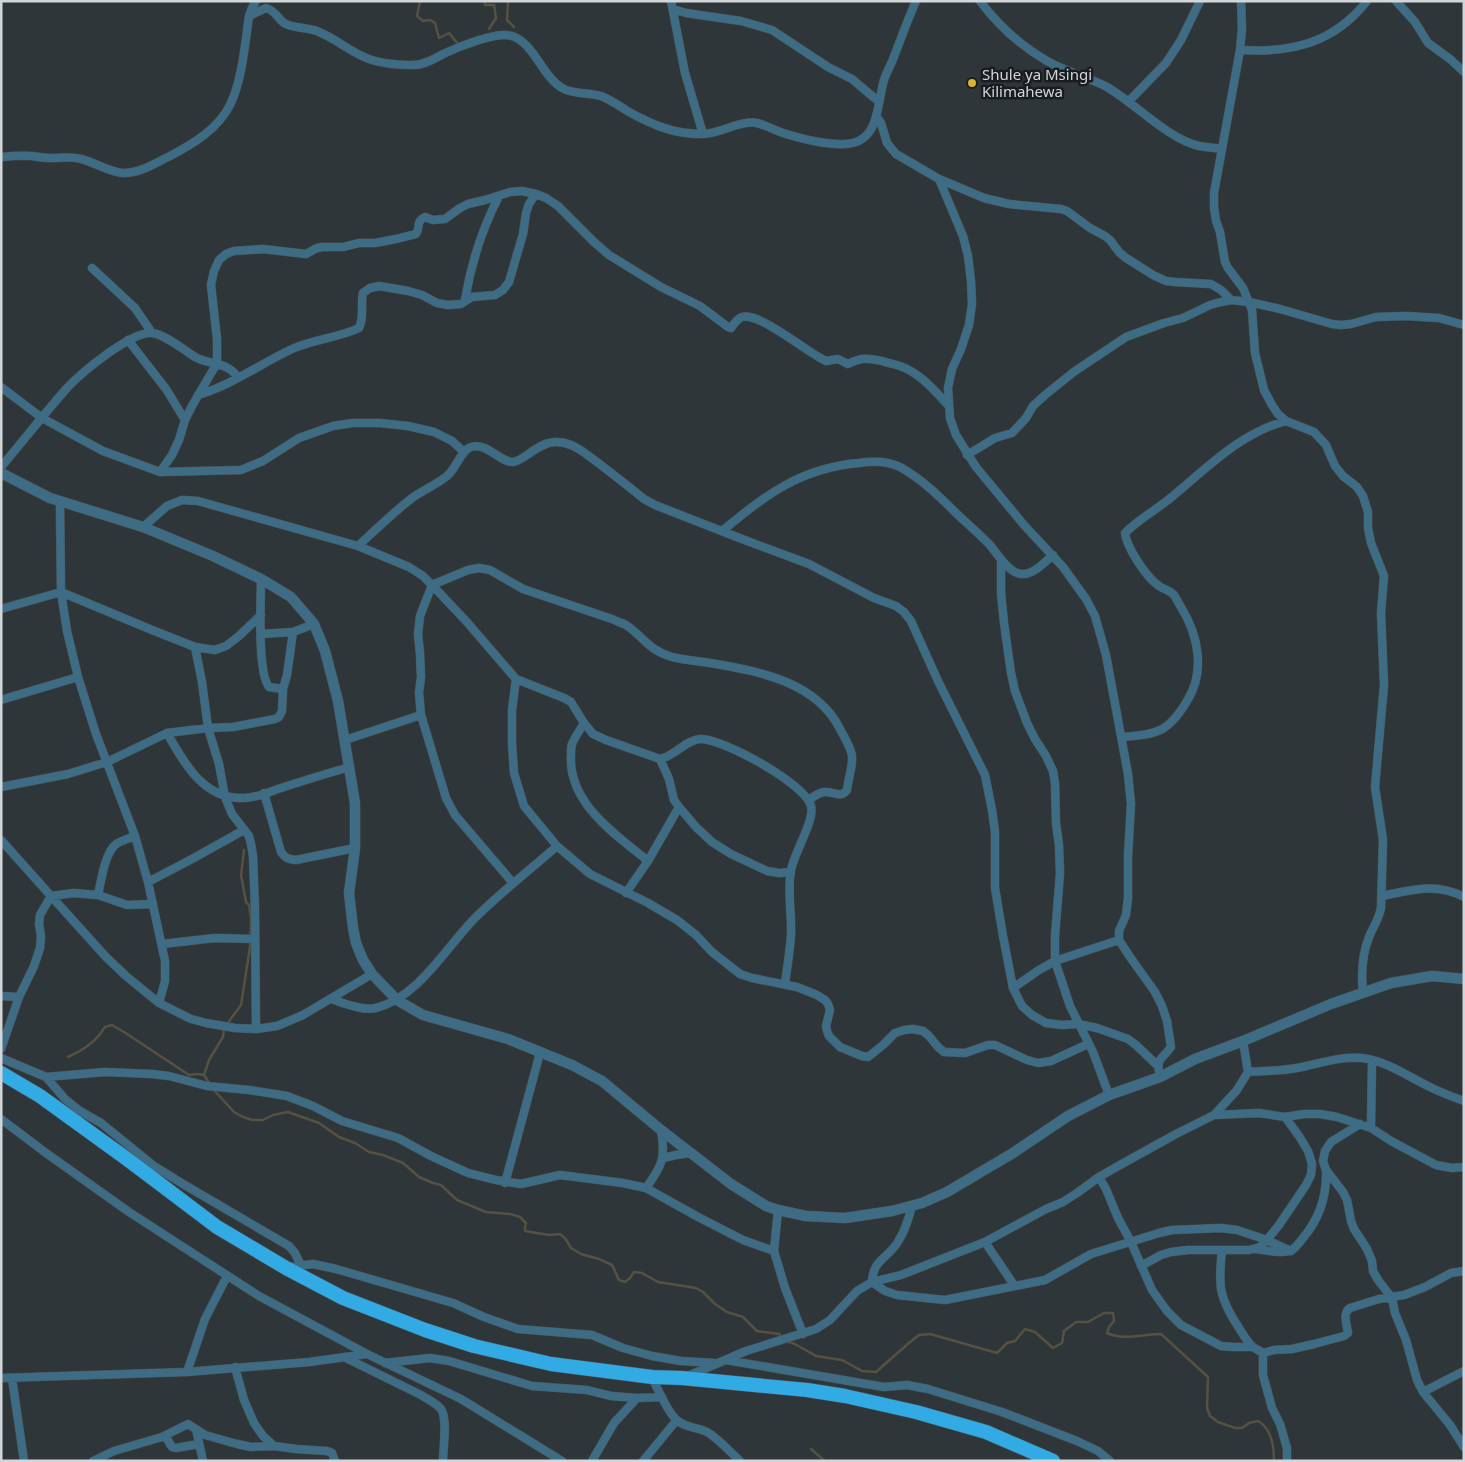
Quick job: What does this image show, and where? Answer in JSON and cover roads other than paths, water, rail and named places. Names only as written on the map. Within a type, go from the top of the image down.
[{"type":"highway","points":[[1,1073],[40,1096],[217,1227],[286,1268],[343,1298],[424,1330],[474,1346],[551,1364],[652,1377],[682,1378],[807,1390],[845,1396],[916,1412],[986,1432],[1053,1461]]},
{"type":"street","points":[[1,157],[73,157],[125,173],[149,167],[187,147],[214,126],[229,107],[234,95],[242,59],[249,16],[256,1]]},
{"type":"street","points":[[249,16],[266,8],[273,10],[282,22],[287,25],[318,31],[363,56],[407,65],[426,62],[456,48],[496,35],[506,34],[515,36],[524,43],[552,79],[562,88],[572,92],[598,95],[609,99],[644,120],[665,129],[703,134],[750,123],[758,123],[782,133],[801,138],[846,144],[863,139],[873,125],[885,78],[916,1]]},
{"type":"street","points":[[980,1],[991,17],[1007,32],[1048,61],[1106,87],[1168,131],[1184,140],[1198,146],[1222,149]]},
{"type":"street","points":[[1128,101],[1166,63],[1188,27],[1200,1]]},
{"type":"street","points":[[1240,1],[1242,28],[1240,50],[1214,194],[1216,221],[1220,232],[1225,262],[1243,288],[1249,302],[1254,318],[1255,353],[1264,390],[1272,406],[1286,421],[1314,432],[1326,446],[1335,466],[1363,496],[1368,512],[1368,528],[1371,543],[1384,576],[1381,613],[1384,686],[1375,787],[1382,840],[1382,908],[1362,956],[1363,992]]},
{"type":"street","points":[[1240,50],[1272,50],[1308,44],[1340,29],[1368,1]]},
{"type":"street","points":[[1396,1],[1412,17],[1428,44],[1450,59],[1464,72]]},
{"type":"street","points":[[672,5],[685,73],[703,134]]},
{"type":"street","points":[[672,5],[686,12],[742,21],[772,30],[828,67],[852,79],[878,101]]},
{"type":"street","points":[[876,116],[881,123],[887,143],[896,154],[939,179],[984,198],[1029,207],[1067,210],[1080,222],[1110,240],[1126,258],[1153,275],[1166,281],[1211,284],[1221,290],[1231,300]]},
{"type":"street","points":[[939,179],[963,236],[971,281],[972,304],[968,324],[961,349],[952,369],[948,388],[950,418],[956,435],[976,468],[1024,525],[1053,555],[1086,599],[1095,616],[1106,655],[1122,737],[1131,804],[1128,898],[1126,915],[1119,931],[1119,940],[1155,992],[1167,1021],[1171,1047],[1157,1065]]},
{"type":"street","points":[[160,472],[172,455],[185,420],[217,363],[217,339],[212,285],[216,265],[226,254],[245,249],[282,250],[306,254],[322,247],[343,247],[359,243],[375,243],[396,239],[416,234],[420,220],[425,217],[433,220],[445,219],[468,204],[510,192],[522,191],[546,198],[558,206],[609,255],[661,287],[700,306],[728,327],[731,328],[742,318],[746,317],[762,322],[786,335],[820,359],[826,361],[838,359],[848,364],[862,358],[868,358],[899,365],[922,378],[948,405]]},
{"type":"street","points":[[198,395],[225,386],[238,377],[294,348],[310,342],[349,333],[360,328],[363,316],[361,300],[363,293],[370,288],[379,286],[408,290],[448,305],[461,304],[472,296],[494,295],[509,282],[523,234],[526,213],[529,204],[536,194]]},
{"type":"street","points":[[465,300],[476,250],[498,196]]},
{"type":"street","points":[[92,268],[135,308],[152,333]]},
{"type":"street","points":[[967,455],[995,438],[1012,433],[1026,418],[1033,406],[1045,395],[1075,371],[1126,337],[1183,318],[1210,305],[1231,300],[1249,302],[1341,325],[1376,317],[1406,316],[1440,318],[1464,325]]},
{"type":"street","points":[[1,467],[68,387],[91,367],[128,340],[141,334],[152,333],[166,339],[202,360],[226,366],[238,377]]},
{"type":"street","points":[[128,340],[166,389],[185,420]]},
{"type":"street","points":[[1,387],[42,418],[103,451],[160,472],[242,470],[263,461],[299,438],[332,426],[353,423],[408,426],[434,432],[452,441],[464,452]]},
{"type":"street","points":[[1122,737],[1146,735],[1162,730],[1170,724],[1189,699],[1196,681],[1198,664],[1197,648],[1192,628],[1184,612],[1174,595],[1150,578],[1129,546],[1125,533],[1166,502],[1234,445],[1266,428],[1286,421]]},
{"type":"street","points":[[358,546],[412,498],[448,475],[464,452],[471,447],[483,448],[494,452],[503,459],[512,462],[520,460],[537,447],[559,442],[571,445],[650,502],[668,511],[809,564],[866,594],[896,606],[904,612],[910,621],[985,775],[995,832],[996,888],[1003,936],[1012,988],[1022,1006],[1032,1015],[1046,1023],[1062,1026],[1078,1024],[1097,1028],[1128,1039],[1157,1065],[1160,1077]]},
{"type":"street","points":[[722,531],[768,494],[794,480],[818,471],[847,464],[883,462],[898,466],[923,484],[974,530],[1012,571],[1024,575],[1030,573],[1053,555]]},
{"type":"street","points":[[1,472],[60,502],[143,528],[213,556],[262,579],[291,597],[314,624],[325,650],[338,701],[355,803],[355,848],[349,893],[353,928],[356,943],[363,960],[372,974],[397,1000],[423,1014],[508,1039],[572,1065],[602,1081],[731,1184],[766,1206],[806,1216],[845,1218],[892,1212],[922,1203],[947,1192],[1013,1153],[1068,1116],[1109,1095],[1160,1077],[1195,1059],[1363,992],[1391,983],[1432,976],[1463,977]]},
{"type":"street","points":[[143,528],[167,506],[182,500],[198,501],[358,546],[409,567],[432,584],[516,679],[571,702],[584,724],[593,734],[660,759],[672,754],[689,742],[700,739],[726,745],[773,771],[801,792],[809,800],[812,807],[810,820],[795,856],[791,872],[791,936],[785,984]]},
{"type":"street","points":[[60,502],[61,592],[67,631],[78,677],[96,734],[135,836],[148,882],[165,961],[165,981],[159,1003]]},
{"type":"street","points":[[1001,559],[1001,593],[1004,623],[1015,691],[1027,723],[1053,770],[1055,783],[1060,874],[1055,961],[1070,1006],[1101,1072],[1109,1095]]},
{"type":"street","points":[[513,883],[455,815],[446,798],[422,715],[419,693],[421,677],[418,634],[420,616],[432,584],[468,570],[479,568],[490,570],[523,589],[626,625],[649,646],[659,652],[674,657],[770,677],[803,690],[820,702],[829,712],[838,725],[852,756],[845,793],[841,795],[822,792],[809,800]]},
{"type":"street","points":[[262,579],[261,634],[262,660],[266,684],[269,687],[283,689]]},
{"type":"street","points":[[1,610],[61,592],[195,647],[215,650],[226,646],[261,615]]},
{"type":"street","points":[[261,634],[292,632],[314,624]]},
{"type":"street","points":[[1,787],[68,774],[107,762],[167,733],[233,727],[275,720],[282,711],[283,689],[287,675],[292,632]]},
{"type":"street","points":[[195,647],[208,728],[219,764],[225,796],[232,814],[252,844],[256,1029]]},
{"type":"street","points":[[1,700],[78,677]]},
{"type":"street","points":[[516,679],[512,718],[514,773],[524,806],[557,846],[590,874],[677,920],[696,935],[712,952],[740,974],[774,983],[797,986],[817,994],[828,1004],[830,1010],[826,1026],[829,1036],[840,1047],[862,1056],[868,1056],[874,1053],[895,1033],[913,1029],[923,1031],[944,1052],[965,1053],[988,1045],[1038,1063],[1051,1061],[1088,1044]]},
{"type":"street","points":[[345,740],[422,715]]},
{"type":"street","points":[[584,724],[572,744],[570,767],[576,786],[588,808],[606,827],[648,861]]},
{"type":"street","points":[[167,733],[191,772],[212,791],[225,796],[244,798],[350,767]]},
{"type":"street","points":[[660,759],[669,779],[674,800],[696,827],[712,842],[731,854],[767,871],[791,872]]},
{"type":"street","points":[[264,793],[284,857],[296,860],[355,848]]},
{"type":"street","points":[[626,893],[648,861],[679,807]]},
{"type":"street","points":[[148,882],[244,830]]},
{"type":"street","points":[[98,895],[103,872],[113,847],[118,842],[135,836]]},
{"type":"street","points":[[1,840],[106,957],[126,976],[159,1003],[190,1019],[235,1028],[256,1029],[277,1026],[303,1015],[372,974]]},
{"type":"street","points":[[331,999],[350,1005],[370,1008],[397,1000],[412,989],[477,915],[557,846]]},
{"type":"street","points":[[1382,896],[1428,888],[1444,889],[1464,898]]},
{"type":"street","points":[[51,896],[74,893],[98,895],[127,905],[153,904]]},
{"type":"street","points":[[1,1049],[19,997],[34,966],[40,942],[40,915],[51,896]]},
{"type":"street","points":[[162,944],[215,938],[255,938]]},
{"type":"street","points":[[1012,988],[1055,961],[1119,940]]},
{"type":"street","points":[[1,996],[19,997]]},
{"type":"street","points":[[682,1378],[780,1339],[803,1334],[816,1328],[830,1320],[858,1291],[872,1282],[901,1275],[985,1242],[1046,1209],[1063,1202],[1099,1177],[1214,1115],[1237,1090],[1248,1072],[1243,1041]]},
{"type":"street","points":[[505,1183],[540,1053]]},
{"type":"street","points":[[1,1058],[46,1077],[65,1099],[80,1111],[101,1123],[154,1166],[289,1246],[295,1252],[301,1266]]},
{"type":"street","points":[[1248,1072],[1297,1068],[1316,1063],[1352,1058],[1372,1060],[1404,1072],[1432,1088],[1464,1101]]},
{"type":"street","points":[[1371,1128],[1372,1060]]},
{"type":"street","points":[[46,1077],[105,1072],[152,1074],[170,1076],[208,1086],[287,1096],[313,1106],[342,1121],[398,1138],[468,1173],[505,1183],[520,1184],[560,1175],[624,1183],[646,1188],[743,1240],[774,1251]]},
{"type":"street","points":[[1214,1115],[1259,1113],[1285,1117],[1304,1114],[1337,1117],[1371,1128],[1436,1165],[1452,1168],[1464,1167]]},
{"type":"street","points":[[1255,1249],[1267,1240],[1279,1225],[1311,1175],[1312,1164],[1308,1151],[1285,1117]]},
{"type":"street","points":[[1,1119],[129,1212],[259,1296],[367,1354],[462,1400],[562,1461]]},
{"type":"street","points":[[1141,1266],[1162,1255],[1188,1250],[1255,1249],[1280,1252],[1291,1251],[1311,1227],[1322,1208],[1326,1182],[1326,1170],[1323,1161],[1325,1151],[1331,1142],[1360,1124]]},
{"type":"street","points":[[646,1188],[663,1158],[661,1130]]},
{"type":"street","points":[[663,1158],[691,1153]]},
{"type":"street","points":[[1326,1170],[1343,1192],[1347,1200],[1351,1221],[1367,1249],[1373,1271],[1392,1298],[1395,1313],[1406,1340],[1417,1380],[1423,1392],[1464,1447]]},
{"type":"street","points":[[1099,1177],[1106,1188],[1152,1290],[1168,1311],[1181,1325],[1221,1346],[1252,1347]]},
{"type":"street","points":[[872,1282],[872,1272],[875,1266],[899,1242],[912,1206]]},
{"type":"street","points":[[778,1210],[774,1251],[785,1288],[803,1334]]},
{"type":"street","points":[[872,1282],[885,1291],[897,1296],[945,1300],[1045,1280],[1091,1254],[1172,1230],[1214,1228],[1237,1230],[1267,1240],[1291,1251]]},
{"type":"street","points":[[985,1242],[1014,1285]]},
{"type":"street","points":[[1222,1250],[1219,1276],[1222,1299],[1252,1347],[1263,1353],[1292,1349],[1344,1336],[1348,1333],[1347,1310],[1379,1299],[1404,1295],[1425,1287],[1451,1273],[1464,1270]]},
{"type":"street","points":[[286,1268],[314,1264],[452,1303],[484,1318],[518,1329],[592,1335],[623,1348],[652,1356],[717,1364]]},
{"type":"street","points":[[188,1372],[205,1319],[227,1276]]},
{"type":"street","points":[[1263,1353],[1263,1375],[1272,1408],[1280,1424],[1287,1448],[1287,1461]]},
{"type":"street","points":[[1,1378],[188,1372],[309,1362],[367,1354]]},
{"type":"street","points":[[344,1357],[421,1395],[440,1408],[443,1416],[443,1461]]},
{"type":"street","points":[[385,1363],[430,1358],[448,1361],[532,1386],[587,1390],[611,1396],[662,1397]]},
{"type":"street","points":[[726,1360],[884,1386],[907,1385],[928,1389],[1041,1426],[1098,1451],[1110,1461]]},
{"type":"street","points":[[235,1367],[244,1400],[254,1423],[263,1436],[274,1446]]},
{"type":"street","points":[[1423,1392],[1464,1371]]},
{"type":"street","points":[[652,1377],[676,1421],[706,1431],[740,1461]]},
{"type":"street","points":[[12,1378],[24,1461]]},
{"type":"street","points":[[592,1461],[614,1423],[637,1398]]},
{"type":"street","points":[[643,1461],[676,1421]]},
{"type":"street","points":[[93,1461],[114,1451],[162,1438],[188,1424],[206,1435],[237,1444],[327,1451],[332,1453],[335,1461]]},
{"type":"street","points":[[196,1429],[203,1461]]},
{"type":"street","points":[[162,1438],[169,1440],[172,1446],[176,1448],[200,1444]]},
{"type":"waterway","points":[[420,1],[417,16],[423,21],[430,20],[435,23],[439,38],[449,33],[460,44]]},
{"type":"waterway","points":[[485,1],[485,5],[494,5],[496,18],[489,29]]},
{"type":"waterway","points":[[508,1],[507,20],[514,27]]},
{"type":"waterway","points":[[204,1075],[209,1060],[223,1037],[224,1028],[241,1005],[250,947],[251,919],[241,875],[244,850]]},
{"type":"waterway","points":[[68,1057],[89,1045],[105,1027],[112,1025],[189,1075],[204,1075],[210,1084]]},
{"type":"waterway","points":[[213,1089],[234,1112],[243,1117],[252,1120],[263,1120],[273,1115],[288,1112],[319,1123],[339,1137],[355,1143],[369,1152],[403,1163],[419,1177],[441,1185],[457,1200],[486,1212],[510,1214],[520,1217],[526,1223],[525,1231],[549,1235],[560,1234],[571,1248],[581,1254],[612,1265],[619,1280],[625,1282],[634,1272],[642,1273],[658,1282],[696,1288],[727,1312],[743,1317],[757,1331],[780,1334],[780,1339]]},
{"type":"waterway","points":[[785,1341],[795,1344],[816,1356],[842,1360],[862,1371],[876,1372],[919,1335],[930,1334],[997,1353],[1007,1343],[1015,1341],[1025,1329],[1035,1332],[1053,1348],[1062,1343],[1064,1331],[1076,1322],[1088,1322],[1104,1313],[1113,1313],[1114,1321],[1107,1333],[1120,1337],[1161,1334],[1208,1377],[1207,1408],[1210,1416],[1218,1422],[1235,1428],[1242,1428],[1249,1423],[1258,1421],[1262,1424],[1271,1438],[1274,1461]]},
{"type":"waterway","points":[[811,1449],[825,1461]]},
{"type":"place","name":"Shule ya Msingi Kilimahewa","points":[[972,83]]}]
